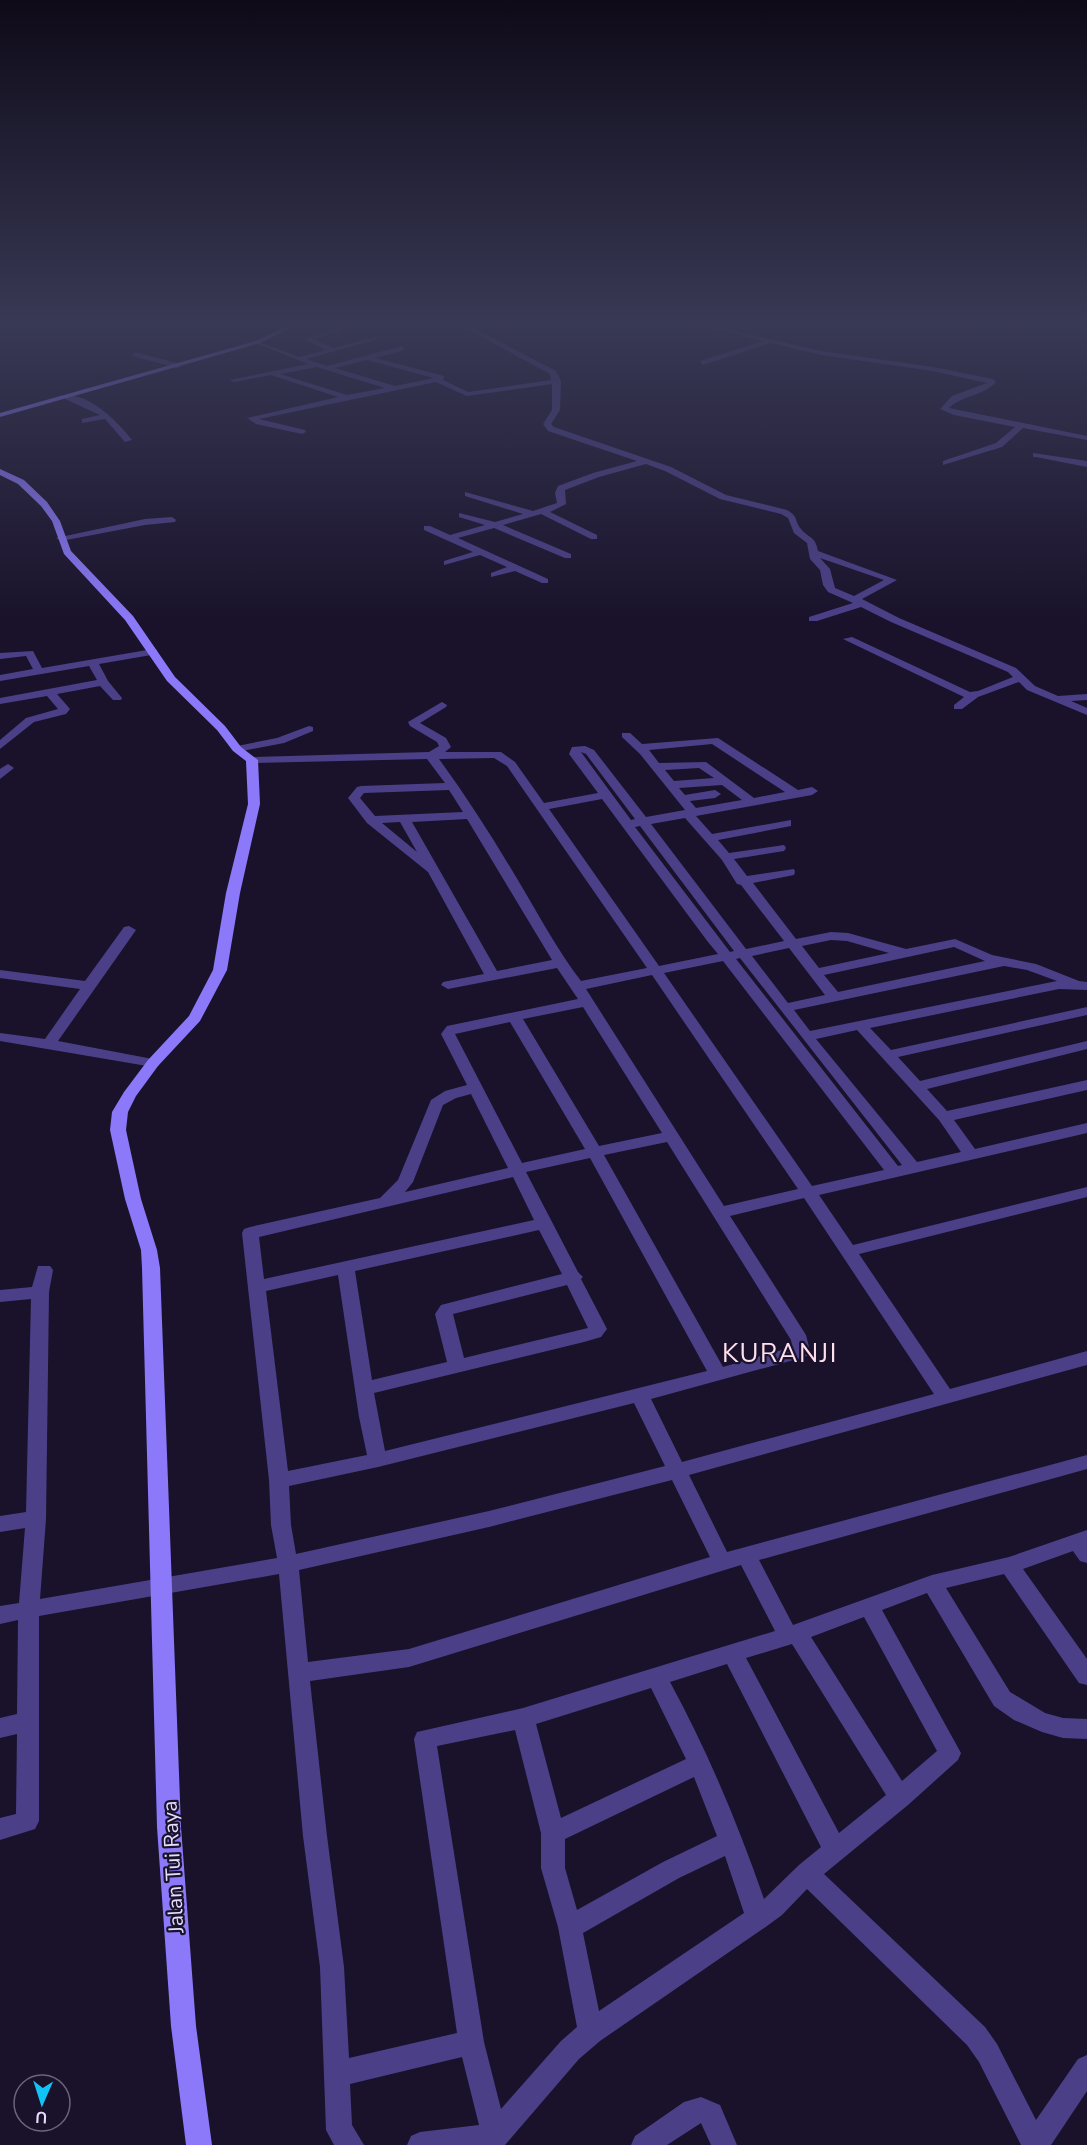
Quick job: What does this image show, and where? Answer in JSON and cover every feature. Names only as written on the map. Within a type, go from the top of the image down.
[{"type":"street","points":[[114,422],[128,440]]},
{"type":"street","points":[[259,422],[302,432]]},
{"type":"street","points":[[548,422],[547,424],[551,429],[685,476],[723,497],[774,509],[789,515],[794,520],[797,531],[808,538],[816,559],[825,569],[831,590],[1012,670],[1031,688],[1054,700],[1087,712]]},
{"type":"street","points":[[1002,422],[1087,438]]},
{"type":"street","points":[[946,463],[999,445],[1020,422]]},
{"type":"street","points":[[1036,454],[1087,464]]},
{"type":"street","points":[[449,538],[562,504],[559,492],[561,488],[596,475],[644,462]]},
{"type":"street","points":[[0,472],[21,482],[44,504],[56,521],[67,552],[129,618],[171,679],[221,728],[237,749],[252,760],[497,754],[511,764],[850,1251],[946,1397]]},
{"type":"street","points":[[468,494],[537,513],[594,537]]},
{"type":"street","points":[[462,515],[495,525],[568,556]]},
{"type":"street","points":[[62,538],[145,522],[172,520]]},
{"type":"street","points":[[427,528],[546,581]]},
{"type":"street","points":[[447,563],[482,552]]},
{"type":"street","points":[[814,553],[892,579],[860,595],[859,601]]},
{"type":"street","points":[[494,575],[517,567]]},
{"type":"street","points":[[813,619],[859,601]]},
{"type":"street","points":[[848,639],[956,689],[974,695]]},
{"type":"street","points":[[0,678],[153,652]]},
{"type":"street","points":[[0,656],[29,653],[39,671]]},
{"type":"street","points":[[92,662],[103,682],[117,698]]},
{"type":"street","points":[[958,707],[974,695],[1019,678]]},
{"type":"street","points":[[0,701],[103,682]]},
{"type":"street","points":[[0,746],[30,720],[62,712],[64,708],[50,693]]},
{"type":"street","points":[[1054,700],[1087,697]]},
{"type":"street","points":[[431,756],[444,747],[442,740],[414,722],[442,705]]},
{"type":"street","points":[[237,749],[280,741],[309,729]]},
{"type":"street","points":[[626,735],[656,767],[708,838],[726,857],[742,881],[836,998]]},
{"type":"street","points":[[639,747],[714,740],[794,793]]},
{"type":"street","points":[[895,1173],[735,954],[643,822],[590,752],[585,749],[576,749],[575,754],[604,795],[735,954],[785,1008],[913,1168]]},
{"type":"street","points":[[279,1480],[378,1460],[718,1375],[801,1351],[800,1340],[577,986],[560,963],[453,786],[431,756]]},
{"type":"street","name":"Jalan Tui Raya","points":[[199,2145],[193,2106],[174,1906],[151,1268],[149,1250],[133,1199],[118,1131],[120,1112],[129,1095],[153,1063],[195,1018],[220,970],[233,893],[254,804],[252,760]]},
{"type":"street","points":[[656,767],[699,763],[750,800]]},
{"type":"street","points":[[670,785],[725,781]]},
{"type":"street","points":[[431,869],[371,820],[354,798],[361,790],[453,786]]},
{"type":"street","points":[[628,824],[690,814],[750,800],[812,791]]},
{"type":"street","points":[[680,799],[715,794]]},
{"type":"street","points":[[541,807],[604,795]]},
{"type":"street","points":[[371,820],[470,815]]},
{"type":"street","points":[[404,818],[492,975]]},
{"type":"street","points":[[708,838],[787,823]]},
{"type":"street","points":[[726,857],[780,848]]},
{"type":"street","points":[[742,881],[789,872]]},
{"type":"street","points":[[49,1044],[129,930]]},
{"type":"street","points":[[577,986],[831,936],[848,937],[908,954]]},
{"type":"street","points":[[814,973],[955,943],[1002,962],[1031,967],[1082,985]]},
{"type":"street","points":[[785,1008],[1002,962]]},
{"type":"street","points":[[447,985],[560,963]]},
{"type":"street","points":[[0,974],[89,986]]},
{"type":"street","points":[[808,1036],[1059,985],[1082,985]]},
{"type":"street","points":[[365,1388],[595,1332],[598,1326],[448,1031],[586,1002]]},
{"type":"street","points":[[888,1055],[1087,1011]]},
{"type":"street","points":[[514,1016],[595,1153],[718,1375]]},
{"type":"street","points":[[861,1026],[944,1117],[970,1154]]},
{"type":"street","points":[[0,1037],[153,1063]]},
{"type":"street","points":[[916,1087],[1087,1045]]},
{"type":"street","points":[[944,1117],[1087,1085]]},
{"type":"street","points":[[383,1204],[405,1182],[436,1103],[441,1098],[458,1092],[477,1089]]},
{"type":"street","points":[[718,1213],[1087,1128]]},
{"type":"street","points":[[351,2145],[339,2130],[332,1967],[315,1836],[288,1564],[281,1525],[279,1480],[250,1235],[252,1231],[383,1204],[517,1170],[672,1136]]},
{"type":"street","points":[[850,1251],[1087,1192]]},
{"type":"street","points":[[257,1287],[346,1269],[544,1223]]},
{"type":"street","points":[[346,1269],[368,1417],[378,1460]]},
{"type":"street","points":[[0,1829],[27,1821],[29,1610],[36,1518],[40,1292],[44,1270]]},
{"type":"street","points":[[457,1366],[444,1314],[447,1309],[574,1277]]},
{"type":"street","points":[[0,1296],[40,1292]]},
{"type":"street","points":[[0,1615],[288,1564],[678,1472],[1087,1359]]},
{"type":"street","points":[[639,1394],[722,1562]]},
{"type":"street","points":[[299,1673],[409,1658],[722,1562],[1087,1461]]},
{"type":"street","points":[[0,1524],[36,1518]]},
{"type":"street","points":[[495,2136],[471,2042],[425,1739],[523,1718],[793,1634],[932,1583],[1084,1544]]},
{"type":"street","points":[[746,1556],[793,1634],[900,1798]]},
{"type":"street","points":[[1009,1565],[1087,1676]]},
{"type":"street","points":[[932,1583],[1002,1699],[1016,1710],[1045,1724],[1071,1729],[1087,1729]]},
{"type":"street","points":[[420,2145],[495,2136],[570,2050],[591,2032],[773,1907],[807,1873],[900,1798],[950,1753],[869,1606]]},
{"type":"street","points":[[732,1653],[835,1849]]},
{"type":"street","points":[[656,1676],[700,1763],[732,1841],[758,1918]]},
{"type":"street","points":[[523,1718],[553,1833],[553,1868],[570,1927],[591,2032]]},
{"type":"street","points":[[0,1728],[27,1722]]},
{"type":"street","points":[[553,1833],[700,1763]]},
{"type":"street","points":[[570,1927],[671,1870],[732,1841]]},
{"type":"street","points":[[807,1873],[976,2036],[988,2053],[1035,2145],[1087,2068]]},
{"type":"street","points":[[338,2074],[471,2042]]},
{"type":"street","points":[[644,2145],[693,2111],[701,2110],[711,2114],[724,2145]]},
{"type":"district","name":"KURANJI","points":[[780,1353]]}]
